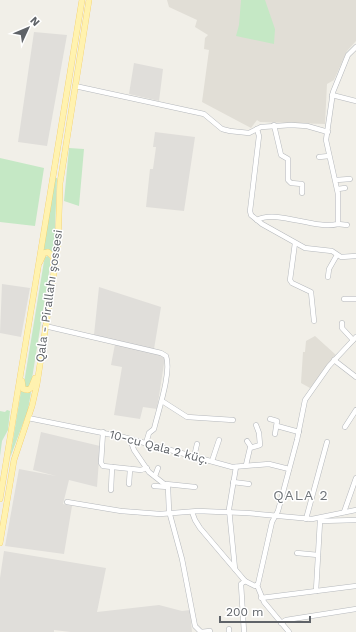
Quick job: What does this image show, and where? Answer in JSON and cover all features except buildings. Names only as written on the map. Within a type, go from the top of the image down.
[{"type":"main road","name":"Qala - Pirallahı şossesi","points":[[0,499],[82,0]]},
{"type":"main road","name":"Qala - Pirallahı şossesi","points":[[0,543],[14,460],[34,399],[59,238],[60,183],[89,0]]},
{"type":"main road","points":[[36,276],[42,255],[48,252],[52,255],[53,260],[52,282]]},
{"type":"main road","points":[[23,355],[22,383],[25,390],[31,388],[40,360]]},
{"type":"street","points":[[338,224],[338,189],[326,142],[332,94],[350,52],[356,47]]},
{"type":"street","points":[[350,52],[356,54]]},
{"type":"street","points":[[75,86],[204,114],[226,130],[249,133],[261,127],[274,125],[304,125],[328,132]]},
{"type":"street","points":[[332,94],[356,101]]},
{"type":"street","points":[[274,125],[281,155],[288,158],[288,180],[291,183],[302,184],[302,193]]},
{"type":"street","points":[[257,129],[259,136],[250,212],[257,220],[295,243],[310,250],[332,251],[345,258],[356,256]]},
{"type":"street","points":[[320,157],[329,156]]},
{"type":"street","points":[[336,180],[350,179]]},
{"type":"street","points":[[338,189],[345,188]]},
{"type":"street","points":[[257,220],[273,216],[305,222],[347,225]]},
{"type":"street","points":[[295,243],[290,280],[292,283],[311,291],[314,321]]},
{"type":"street","points":[[328,277],[329,269],[337,255]]},
{"type":"street","points":[[344,300],[356,299]]},
{"type":"street","points":[[289,632],[261,598],[257,585],[299,432],[303,407],[307,396],[334,360],[354,338],[342,328],[342,323]]},
{"type":"street","points":[[45,326],[165,354],[167,359],[162,401],[154,429],[149,433],[146,443]]},
{"type":"street","points":[[334,360],[356,377]]},
{"type":"street","points":[[162,401],[187,417],[233,420]]},
{"type":"street","points":[[345,427],[356,410]]},
{"type":"street","name":"10-cu Qala 2 küç.","points":[[28,418],[130,438],[236,468]]},
{"type":"street","points":[[270,419],[276,420],[277,426],[275,434]]},
{"type":"street","points":[[250,447],[260,445],[259,433],[256,425]]},
{"type":"street","points":[[277,426],[299,432]]},
{"type":"street","points":[[103,432],[101,464],[130,469],[147,468]]},
{"type":"street","points":[[130,438],[134,450],[147,468],[167,485],[170,514],[183,566],[195,626],[201,632],[210,631]]},
{"type":"street","points":[[212,461],[219,440]]},
{"type":"street","points":[[246,465],[250,447],[247,440]]},
{"type":"street","points":[[306,519],[327,442]]},
{"type":"street","points":[[194,456],[197,444]]},
{"type":"street","points":[[235,569],[229,512],[236,468],[246,465],[269,464],[289,469]]},
{"type":"street","points":[[111,490],[112,467]]},
{"type":"street","points":[[155,476],[158,468]]},
{"type":"street","points":[[129,484],[130,469]]},
{"type":"street","points":[[344,512],[356,478]]},
{"type":"street","points":[[233,482],[248,484]]},
{"type":"street","points":[[154,486],[167,485],[195,487]]},
{"type":"street","points":[[67,502],[121,511],[170,514],[192,512],[229,512],[320,520],[356,520]]},
{"type":"street","points":[[320,520],[344,512],[356,510]]},
{"type":"street","points":[[192,512],[197,524],[245,581],[257,585]]},
{"type":"street","points":[[316,592],[320,520]]},
{"type":"street","points":[[297,553],[318,555]]},
{"type":"street","points":[[244,632],[241,585],[245,581]]},
{"type":"street","points":[[261,598],[356,586]]},
{"type":"street","points":[[281,623],[286,620],[356,609]]},
{"type":"shaded area","points":[[167,0],[356,0],[356,41],[347,51],[334,80],[327,84],[325,124],[260,122],[257,120],[251,128],[202,102],[209,50],[204,49],[205,38],[208,35],[195,27],[197,20],[169,7]]},
{"type":"shaded area","points":[[34,32],[67,35],[47,146],[18,142]]},
{"type":"shaded area","points":[[134,63],[163,69],[159,101],[129,94]]},
{"type":"shaded area","points":[[155,132],[195,137],[184,211],[146,207],[150,169],[153,169],[156,147],[153,147]]},
{"type":"shaded area","points":[[2,284],[30,288],[21,337],[0,333]]},
{"type":"shaded area","points":[[99,287],[161,307],[154,349],[94,335]]},
{"type":"shaded area","points":[[315,336],[336,355],[310,388],[301,383],[303,352],[305,352],[306,341]]},
{"type":"shaded area","points":[[115,344],[163,355],[165,357],[157,409],[143,407],[140,419],[114,415],[122,367],[111,365]]},
{"type":"shaded area","points":[[41,432],[100,446],[97,487],[69,480],[63,504],[72,506],[64,554],[5,546],[19,469],[56,476],[33,470]]},
{"type":"shaded area","points":[[4,551],[106,568],[97,612],[159,605],[182,611],[190,610],[192,632],[71,632],[54,630],[54,632],[0,632],[0,578]]},
{"type":"green space","points":[[241,0],[265,0],[275,29],[274,44],[236,36],[239,25]]},
{"type":"green space","points":[[69,148],[84,149],[79,206],[64,201]]},
{"type":"green space","points":[[0,158],[44,168],[35,226],[0,222]]},
{"type":"green space","points":[[55,178],[57,178],[54,253],[49,250],[43,251]]},
{"type":"green space","points":[[48,256],[51,260],[31,385],[26,388],[24,383],[44,261],[45,257]]},
{"type":"green space","points":[[21,391],[26,393],[31,392],[28,410],[10,458]]},
{"type":"green space","points":[[7,410],[10,411],[8,430],[2,441],[0,456],[0,411],[5,412]]},
{"type":"district","name":"QALA 2","points":[[301,495]]}]
